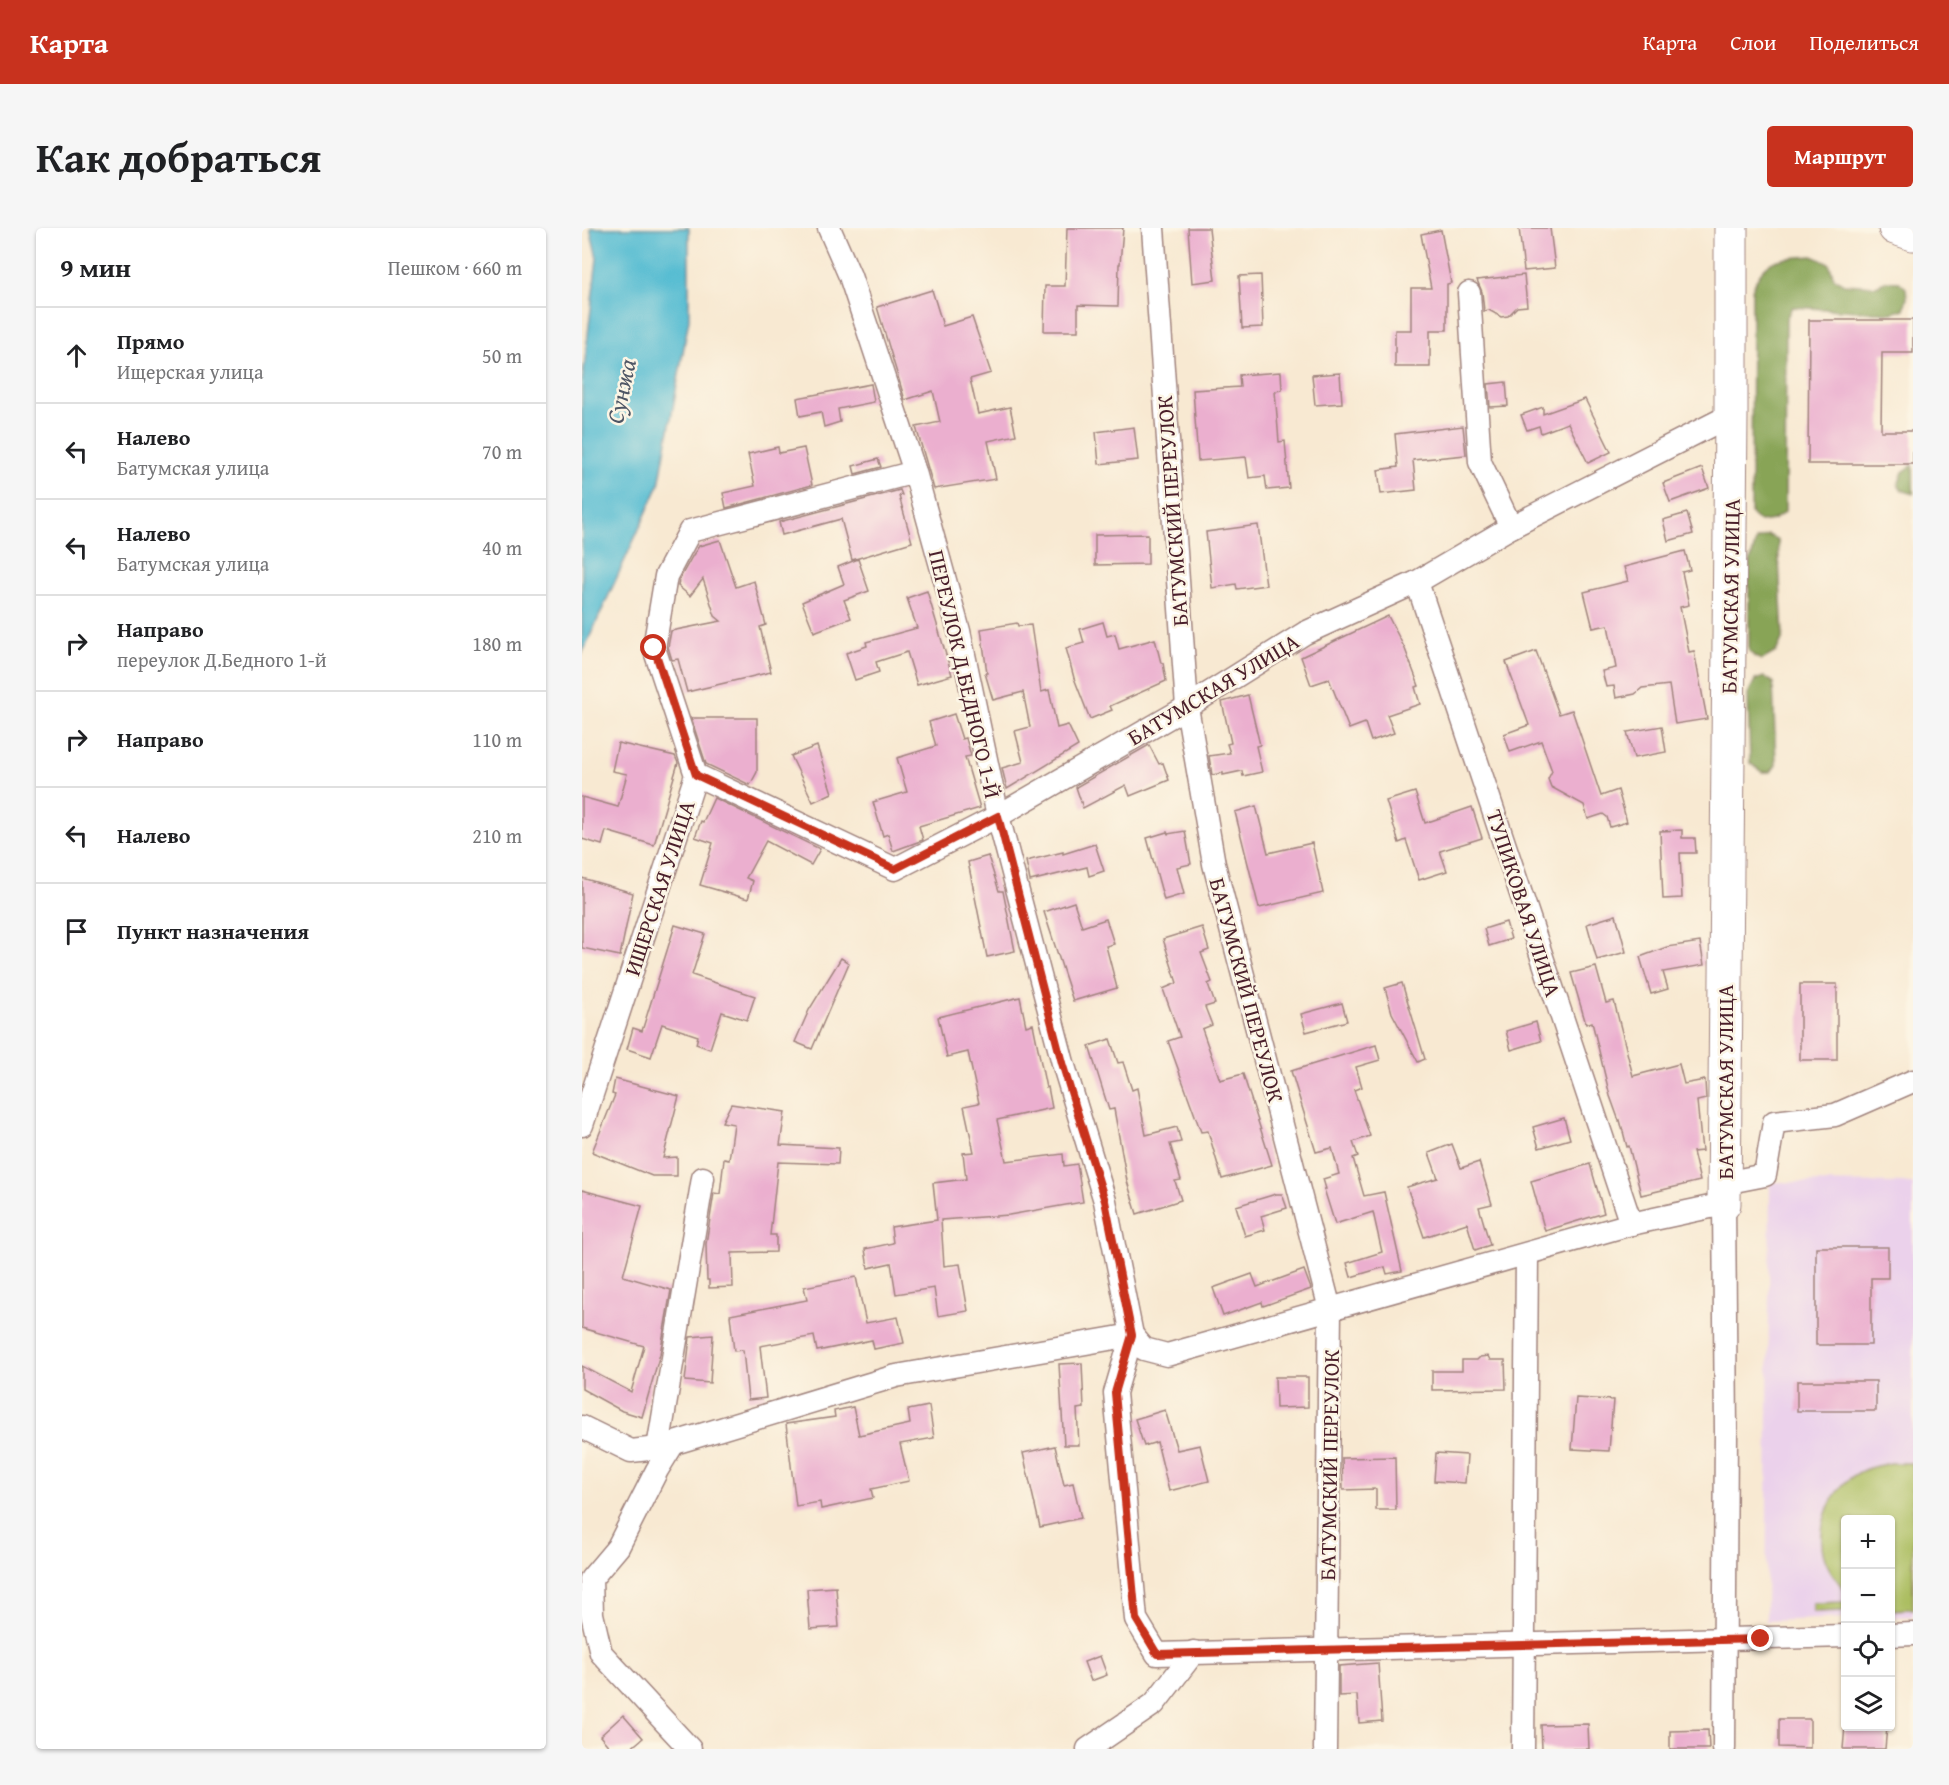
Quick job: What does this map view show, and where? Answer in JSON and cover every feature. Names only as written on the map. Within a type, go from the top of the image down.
[{"type":"street","name":"ПЕРЕУЛОК Д.БЕДНОГО 1-Й","points":[[829,228],[850,276],[915,472],[959,631],[998,816],[1062,1063],[1105,1201],[1132,1335]]},
{"type":"street","name":"БАТУМСКИЙ ПЕРЕУЛОК","points":[[1153,228],[1187,708],[1214,864],[1330,1309],[1325,1749]]},
{"type":"street","name":"БАТУМСКАЯ УЛИЦА","points":[[1724,1749],[1724,1194],[1731,228]]},
{"type":"street","points":[[1895,228],[1913,234]]},
{"type":"street","points":[[1469,293],[1480,462],[1511,527]]},
{"type":"street","name":"БАТУМСКАЯ УЛИЦА","points":[[696,775],[895,869],[998,816],[1187,708],[1305,633],[1417,582],[1511,527],[1731,415]]},
{"type":"street","name":"ИЩЕРСКАЯ УЛИЦА","points":[[582,1125],[696,775],[654,648],[666,576],[690,531],[915,472]]},
{"type":"street","name":"ТУПИКОВАЯ УЛИЦА","points":[[1417,582],[1631,1224]]},
{"type":"street","points":[[1132,1335],[1144,1350],[1167,1355],[1631,1224],[1724,1194],[1765,1175],[1774,1122],[1835,1115],[1913,1081]]},
{"type":"street","points":[[690,1749],[602,1653],[592,1614],[591,1579],[618,1547],[657,1470],[665,1446],[703,1178]]},
{"type":"street","points":[[1523,1749],[1527,1254]]},
{"type":"street","points":[[582,1427],[631,1451],[665,1446],[896,1376],[1132,1335]]},
{"type":"street","points":[[1132,1335],[1115,1393],[1136,1619],[1157,1654],[1841,1636]]},
{"type":"street","points":[[1895,1635],[1913,1634]]},
{"type":"street","points":[[1088,1749],[1154,1704],[1194,1653]]},
{"type":"shaded area","points":[[1770,1182],[1913,1183],[1913,1616],[1895,1617],[1895,1515],[1841,1515],[1841,1618],[1766,1621]]},
{"type":"green space","points":[[1812,256],[1829,263],[1834,278],[1844,284],[1876,286],[1887,281],[1899,282],[1906,288],[1907,298],[1904,309],[1892,313],[1792,307],[1786,319],[1785,512],[1773,520],[1760,522],[1751,514],[1752,290],[1762,271],[1774,261]]},
{"type":"green space","points":[[1913,465],[1913,494],[1902,490],[1898,485],[1903,472]]},
{"type":"green space","points":[[1768,535],[1778,540],[1783,637],[1776,652],[1762,660],[1749,651],[1749,567],[1756,540]]},
{"type":"green space","points":[[1764,677],[1773,682],[1776,765],[1771,772],[1762,772],[1750,763],[1748,694],[1755,680]]},
{"type":"green space","points":[[1891,1463],[1913,1463],[1913,1609],[1895,1610],[1895,1515],[1841,1515],[1841,1585],[1824,1555],[1823,1526],[1833,1498],[1852,1477],[1874,1467]]},
{"type":"green space","points":[[1841,1602],[1841,1611],[1813,1612],[1813,1603]]},
{"type":"water","name":"Сунжа","points":[[590,228],[689,228],[689,319],[659,485],[582,654],[582,385],[597,258]]},
{"type":"building","points":[[1067,228],[1123,228],[1118,306],[1078,305],[1078,331],[1044,331],[1045,286],[1065,286]]},
{"type":"building","points":[[1188,228],[1209,228],[1215,280],[1192,283]]},
{"type":"building","points":[[1519,228],[1550,228],[1555,268],[1524,271]]},
{"type":"building","points":[[1441,230],[1451,283],[1447,284],[1447,330],[1430,330],[1430,367],[1395,367],[1395,330],[1411,330],[1411,288],[1431,288],[1421,234]]},
{"type":"building","points":[[1261,275],[1263,327],[1242,328],[1239,276]]},
{"type":"building","points":[[1524,275],[1527,306],[1517,307],[1508,316],[1501,317],[1489,310],[1484,311],[1482,292],[1477,280]]},
{"type":"building","points":[[932,290],[943,326],[972,317],[991,373],[970,379],[978,414],[1010,407],[1016,435],[988,441],[996,479],[934,489],[916,427],[940,422],[933,391],[905,400],[877,307]]},
{"type":"building","points":[[1809,320],[1913,320],[1913,353],[1882,353],[1881,431],[1913,431],[1913,464],[1808,464]]},
{"type":"building","points":[[1281,372],[1282,390],[1275,391],[1279,442],[1285,441],[1289,488],[1267,490],[1265,476],[1249,478],[1246,457],[1198,461],[1193,390],[1240,387],[1239,375]]},
{"type":"building","points":[[1340,373],[1342,403],[1315,405],[1312,375]]},
{"type":"building","points":[[1506,382],[1508,406],[1490,407],[1488,384]]},
{"type":"building","points":[[871,384],[874,402],[838,409],[840,422],[824,427],[821,412],[800,416],[797,398]]},
{"type":"building","points":[[1585,399],[1611,452],[1588,463],[1568,423],[1541,433],[1539,426],[1527,430],[1521,415],[1543,407],[1543,414]]},
{"type":"building","points":[[1463,426],[1466,455],[1413,460],[1416,490],[1381,494],[1378,470],[1398,467],[1395,434]]},
{"type":"building","points":[[1134,427],[1138,460],[1099,464],[1096,432]]},
{"type":"building","points":[[778,447],[779,453],[804,448],[812,485],[726,508],[723,493],[755,486],[748,454]]},
{"type":"building","points":[[878,459],[881,467],[855,474],[853,466]]},
{"type":"building","points":[[1702,468],[1709,488],[1670,502],[1663,483]]},
{"type":"building","points":[[900,490],[902,495],[899,496],[912,542],[852,560],[841,519],[782,535],[779,522]]},
{"type":"building","points":[[1687,513],[1693,534],[1668,541],[1663,520]]},
{"type":"building","points":[[1258,525],[1266,585],[1237,589],[1236,584],[1212,588],[1206,532]]},
{"type":"building","points":[[1148,534],[1148,564],[1095,565],[1095,535]]},
{"type":"building","points":[[720,540],[736,587],[754,581],[766,625],[760,627],[771,672],[687,692],[678,659],[672,660],[668,647],[671,631],[721,621],[715,616],[703,579],[690,596],[678,586],[679,580],[699,546]]},
{"type":"building","points":[[1685,551],[1690,570],[1682,572],[1689,605],[1680,607],[1689,652],[1694,651],[1707,719],[1675,724],[1669,685],[1642,688],[1635,694],[1616,698],[1614,686],[1606,687],[1602,671],[1616,668],[1608,625],[1593,628],[1584,592],[1628,581],[1624,567]]},
{"type":"building","points":[[858,559],[869,591],[844,600],[851,618],[814,632],[802,602],[844,584],[838,567]]},
{"type":"building","points":[[927,591],[952,675],[917,685],[907,652],[876,662],[879,672],[855,680],[846,653],[867,646],[866,642],[917,628],[907,598]]},
{"type":"building","points":[[1388,616],[1405,649],[1419,686],[1415,687],[1420,704],[1387,715],[1394,733],[1371,741],[1365,723],[1349,729],[1329,679],[1311,685],[1301,657]]},
{"type":"building","points":[[1103,622],[1107,636],[1115,634],[1119,649],[1155,639],[1166,681],[1110,706],[1112,710],[1090,719],[1074,678],[1066,648],[1084,643],[1080,629]]},
{"type":"building","points":[[1017,623],[1018,626],[1031,625],[1041,692],[1049,690],[1057,728],[1068,725],[1078,746],[1007,789],[1002,768],[1023,762],[1015,731],[1030,727],[1023,692],[993,700],[985,673],[987,673],[981,629]]},
{"type":"building","points":[[1536,651],[1559,714],[1572,710],[1601,796],[1618,790],[1627,822],[1610,827],[1607,817],[1603,814],[1588,819],[1584,805],[1551,787],[1548,779],[1552,771],[1541,741],[1510,752],[1504,734],[1529,725],[1506,662]]},
{"type":"building","points":[[1248,695],[1260,745],[1256,746],[1262,772],[1243,776],[1242,771],[1212,775],[1209,756],[1230,753],[1227,744],[1231,743],[1222,702]]},
{"type":"building","points":[[954,714],[962,739],[966,738],[971,756],[965,757],[980,808],[919,826],[923,840],[893,851],[888,834],[883,836],[873,802],[907,792],[897,758],[936,746],[929,722]]},
{"type":"building","points":[[691,718],[757,718],[757,772],[750,785],[706,764]]},
{"type":"building","points":[[1662,726],[1666,752],[1634,758],[1627,732]]},
{"type":"building","points":[[618,743],[675,756],[678,763],[654,845],[606,831],[602,845],[582,839],[582,797],[618,807],[627,774],[612,771]]},
{"type":"building","points":[[1149,745],[1159,764],[1163,763],[1169,780],[1130,796],[1126,785],[1083,808],[1076,787]]},
{"type":"building","points":[[817,746],[832,793],[813,802],[791,756]]},
{"type":"building","points":[[1415,792],[1425,823],[1472,807],[1482,838],[1440,851],[1447,871],[1419,880],[1406,840],[1399,843],[1386,801]]},
{"type":"building","points":[[714,798],[820,849],[811,865],[766,841],[746,878],[753,881],[748,899],[700,885],[713,843],[695,837]]},
{"type":"building","points":[[1256,806],[1268,853],[1312,843],[1323,893],[1259,908],[1235,812]]},
{"type":"building","points":[[1682,830],[1682,838],[1695,838],[1696,853],[1680,853],[1682,898],[1663,899],[1660,831]]},
{"type":"building","points":[[1185,831],[1191,864],[1177,867],[1184,894],[1164,900],[1147,838],[1167,832],[1168,834]]},
{"type":"building","points":[[1095,844],[1104,871],[1089,876],[1087,867],[1030,881],[1026,861],[1063,852],[1063,854]]},
{"type":"building","points":[[988,856],[999,891],[1003,891],[1015,951],[987,957],[968,862]]},
{"type":"building","points":[[582,878],[633,893],[620,956],[582,948]]},
{"type":"building","points":[[1074,902],[1082,927],[1106,919],[1114,944],[1106,946],[1117,988],[1073,1001],[1044,912]]},
{"type":"building","points":[[1616,915],[1626,952],[1597,960],[1587,924]]},
{"type":"building","points":[[1506,922],[1511,939],[1489,946],[1484,929]]},
{"type":"building","points":[[675,925],[705,934],[692,975],[755,996],[747,1020],[722,1012],[710,1049],[696,1044],[698,1036],[662,1024],[651,1057],[627,1049],[633,1028],[642,1031]]},
{"type":"building","points":[[1202,927],[1209,950],[1201,953],[1212,982],[1208,984],[1215,1004],[1205,1007],[1212,1025],[1202,1029],[1220,1080],[1243,1074],[1272,1165],[1222,1179],[1208,1131],[1201,1132],[1168,1041],[1180,1037],[1163,989],[1177,983],[1163,939]]},
{"type":"building","points":[[1700,942],[1704,965],[1663,972],[1668,989],[1651,994],[1640,957],[1667,947]]},
{"type":"building","points":[[841,958],[849,963],[812,1049],[795,1042],[809,1010]]},
{"type":"building","points":[[1596,967],[1606,1003],[1614,1001],[1633,1076],[1679,1064],[1684,1084],[1705,1080],[1706,1099],[1697,1101],[1702,1151],[1693,1152],[1700,1181],[1641,1195],[1629,1146],[1627,1147],[1620,1120],[1610,1096],[1592,1022],[1586,1024],[1571,973]]},
{"type":"building","points":[[1402,983],[1425,1059],[1418,1062],[1392,1013],[1385,988]]},
{"type":"building","points":[[1800,984],[1837,984],[1837,1060],[1800,1060]]},
{"type":"building","points":[[1020,997],[1026,1026],[1033,1024],[1052,1108],[997,1120],[1006,1161],[1063,1154],[1064,1166],[1077,1164],[1083,1202],[1009,1215],[941,1220],[944,1266],[960,1264],[968,1311],[938,1316],[934,1288],[896,1294],[891,1263],[868,1268],[865,1249],[893,1243],[891,1227],[937,1220],[933,1183],[966,1179],[963,1153],[974,1152],[964,1106],[979,1103],[968,1052],[947,1057],[938,1017]]},
{"type":"building","points":[[1342,1003],[1347,1021],[1306,1032],[1301,1014]]},
{"type":"building","points":[[1536,1022],[1541,1041],[1511,1050],[1506,1031]]},
{"type":"building","points":[[1110,1039],[1118,1063],[1123,1062],[1132,1090],[1137,1088],[1146,1135],[1177,1127],[1181,1142],[1170,1144],[1181,1180],[1175,1181],[1181,1200],[1137,1214],[1127,1181],[1114,1109],[1109,1110],[1089,1046]]},
{"type":"building","points":[[1376,1045],[1380,1060],[1356,1067],[1362,1087],[1354,1090],[1370,1136],[1353,1142],[1358,1156],[1353,1158],[1364,1196],[1384,1192],[1402,1271],[1387,1274],[1385,1267],[1351,1277],[1347,1263],[1382,1252],[1373,1212],[1335,1224],[1323,1179],[1339,1174],[1332,1148],[1316,1152],[1291,1071]]},
{"type":"building","points":[[615,1079],[679,1096],[663,1158],[677,1157],[677,1176],[652,1176],[592,1152],[615,1095],[612,1094]]},
{"type":"building","points":[[731,1104],[785,1112],[780,1145],[839,1148],[838,1164],[778,1162],[770,1235],[776,1235],[776,1252],[732,1253],[733,1287],[709,1288],[706,1244],[714,1193],[720,1194],[724,1159],[729,1160],[734,1124],[722,1122]]},
{"type":"building","points":[[1564,1118],[1570,1139],[1539,1148],[1533,1127]]},
{"type":"building","points":[[1452,1144],[1461,1168],[1479,1162],[1492,1204],[1479,1207],[1490,1245],[1475,1250],[1467,1223],[1424,1237],[1407,1187],[1438,1178],[1429,1153]]},
{"type":"building","points":[[1590,1164],[1604,1213],[1545,1231],[1531,1181]]},
{"type":"building","points":[[582,1190],[642,1206],[623,1276],[671,1290],[660,1354],[642,1417],[622,1411],[582,1389],[582,1366],[631,1392],[644,1346],[582,1328]]},
{"type":"building","points":[[1282,1194],[1287,1208],[1261,1216],[1265,1230],[1245,1236],[1236,1206]]},
{"type":"building","points":[[1816,1247],[1888,1247],[1888,1278],[1871,1278],[1871,1345],[1816,1345]]},
{"type":"building","points":[[1304,1270],[1311,1289],[1263,1306],[1262,1302],[1223,1316],[1213,1288],[1252,1274],[1257,1287]]},
{"type":"building","points":[[856,1277],[866,1323],[898,1317],[904,1343],[874,1349],[872,1340],[817,1351],[814,1336],[760,1346],[766,1398],[748,1400],[743,1350],[734,1351],[730,1315],[807,1300],[804,1287]]},
{"type":"building","points":[[713,1335],[710,1383],[685,1381],[690,1337]]},
{"type":"building","points":[[1488,1356],[1490,1360],[1505,1360],[1506,1389],[1432,1390],[1432,1371],[1462,1371],[1462,1360],[1477,1360]]},
{"type":"building","points":[[1082,1363],[1084,1408],[1077,1409],[1079,1445],[1064,1445],[1059,1364]]},
{"type":"building","points":[[1275,1377],[1308,1377],[1308,1407],[1276,1408]]},
{"type":"building","points":[[1797,1381],[1876,1381],[1876,1411],[1797,1411]]},
{"type":"building","points":[[1576,1398],[1613,1400],[1609,1451],[1572,1449]]},
{"type":"building","points":[[929,1406],[934,1438],[900,1444],[909,1481],[871,1489],[873,1498],[821,1509],[820,1502],[796,1506],[786,1424],[835,1417],[834,1411],[853,1407],[859,1435],[910,1424],[908,1410]]},
{"type":"building","points":[[1165,1410],[1177,1450],[1200,1445],[1209,1481],[1169,1491],[1157,1442],[1144,1446],[1135,1419]]},
{"type":"building","points":[[1055,1446],[1064,1485],[1073,1483],[1081,1518],[1040,1527],[1023,1453]]},
{"type":"building","points":[[1436,1453],[1467,1455],[1465,1483],[1434,1481]]},
{"type":"building","points":[[1395,1457],[1396,1510],[1376,1510],[1376,1489],[1343,1490],[1342,1458]]},
{"type":"building","points":[[836,1587],[839,1627],[810,1629],[807,1589]]},
{"type":"building","points":[[1100,1656],[1107,1675],[1091,1681],[1084,1662]]},
{"type":"building","points":[[1378,1663],[1382,1721],[1359,1723],[1357,1695],[1339,1696],[1339,1666]]},
{"type":"building","points":[[623,1715],[643,1738],[630,1749],[611,1749],[600,1736]]},
{"type":"building","points":[[1779,1719],[1810,1719],[1810,1748],[1779,1747]]},
{"type":"building","points":[[1588,1724],[1589,1749],[1542,1749],[1541,1725]]},
{"type":"building","points":[[1708,1730],[1709,1749],[1670,1749],[1670,1731]]},
{"type":"building","points":[[1845,1731],[1887,1731],[1885,1749],[1843,1749]]},
{"type":"route","points":[[654,648],[696,775],[895,869],[998,816],[1062,1063],[1105,1201],[1132,1335],[1115,1393],[1136,1619],[1157,1654],[1761,1639]]}]
